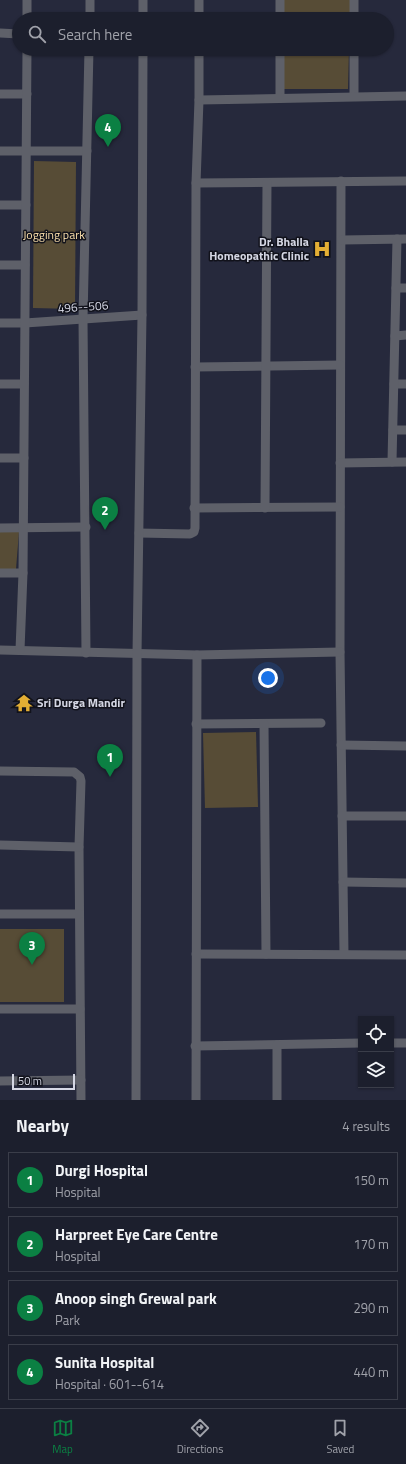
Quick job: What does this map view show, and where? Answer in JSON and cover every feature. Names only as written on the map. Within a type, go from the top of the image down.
[{"type":"street","points":[[27,0],[27,12]]},
{"type":"street","points":[[90,0],[90,12]]},
{"type":"street","points":[[143,0],[143,12]]},
{"type":"street","points":[[199,0],[199,12]]},
{"type":"street","points":[[280,0],[280,12]]},
{"type":"street","points":[[354,0],[354,12]]},
{"type":"street","points":[[0,33],[12,34]]},
{"type":"street","points":[[20,650],[23,573],[27,56]]},
{"type":"street","points":[[86,653],[83,319],[89,56]]},
{"type":"street","points":[[136,1100],[137,654],[142,315],[143,56]]},
{"type":"street","points":[[139,532],[190,534],[194,532],[195,528],[196,183],[199,56]]},
{"type":"street","points":[[280,56],[280,98]]},
{"type":"street","points":[[354,56],[354,96]]},
{"type":"street","points":[[0,94],[27,94]]},
{"type":"street","points":[[199,100],[406,96]]},
{"type":"street","points":[[0,151],[87,151]]},
{"type":"street","points":[[341,181],[340,652],[344,954]]},
{"type":"street","points":[[196,183],[406,181]]},
{"type":"street","points":[[265,508],[266,183]]},
{"type":"street","points":[[0,206],[26,205]]},
{"type":"street","points":[[342,240],[401,239],[396,288],[392,462]]},
{"type":"street","points":[[0,265],[25,265]]},
{"type":"street","points":[[396,288],[406,288]]},
{"type":"street","name":"496--506","points":[[0,323],[25,323],[142,315]]},
{"type":"street","points":[[395,336],[406,336]]},
{"type":"street","points":[[195,367],[340,365]]},
{"type":"street","points":[[0,384],[24,384]]},
{"type":"street","points":[[394,384],[406,384]]},
{"type":"street","points":[[393,430],[406,430]]},
{"type":"street","points":[[0,458],[24,458]]},
{"type":"street","points":[[340,463],[406,462]]},
{"type":"street","points":[[194,508],[340,507]]},
{"type":"street","points":[[0,528],[86,527]]},
{"type":"street","points":[[0,573],[23,573]]},
{"type":"street","points":[[0,650],[197,655],[340,652]]},
{"type":"street","points":[[196,1100],[197,655]]},
{"type":"street","points":[[196,724],[320,724]]},
{"type":"street","points":[[264,724],[266,954]]},
{"type":"street","points":[[341,745],[406,746]]},
{"type":"street","points":[[0,771],[74,772],[78,774],[81,781],[79,846],[81,1100]]},
{"type":"street","points":[[342,816],[406,816]]},
{"type":"street","points":[[0,845],[79,846]]},
{"type":"street","points":[[343,882],[406,882]]},
{"type":"street","points":[[0,914],[79,914]]},
{"type":"street","points":[[196,954],[406,955]]},
{"type":"street","points":[[0,1009],[80,1009]]},
{"type":"street","points":[[195,1046],[358,1043]]},
{"type":"street","points":[[394,1043],[406,1043]]},
{"type":"street","points":[[277,1045],[277,1100]]},
{"type":"street","points":[[0,1081],[81,1080]]},
{"type":"green space","points":[[284,0],[350,0],[350,12],[284,12]]},
{"type":"green space","points":[[284,56],[349,56],[348,89],[284,89]]},
{"type":"green space","name":"Jogging park","points":[[34,161],[76,162],[75,309],[33,308]]},
{"type":"green space","points":[[0,532],[19,532],[16,569],[0,569]]},
{"type":"green space","points":[[256,732],[258,807],[205,808],[203,733]]},
{"type":"green space","points":[[0,929],[64,929],[64,1002],[0,1002]]},
{"type":"place","name":"Sunita Hospital","points":[[108,147]]},
{"type":"place","name":"Dr. Bhalla Homeopathic Clinic","points":[[322,249]]},
{"type":"place","name":"Harpreet Eye Care Centre","points":[[105,530]]},
{"type":"place","name":"Sri Durga Mandir","points":[[24,703]]},
{"type":"place","name":"Durgi Hospital","points":[[110,777]]},
{"type":"place","name":"Anoop singh Grewal park","points":[[32,965]]}]
